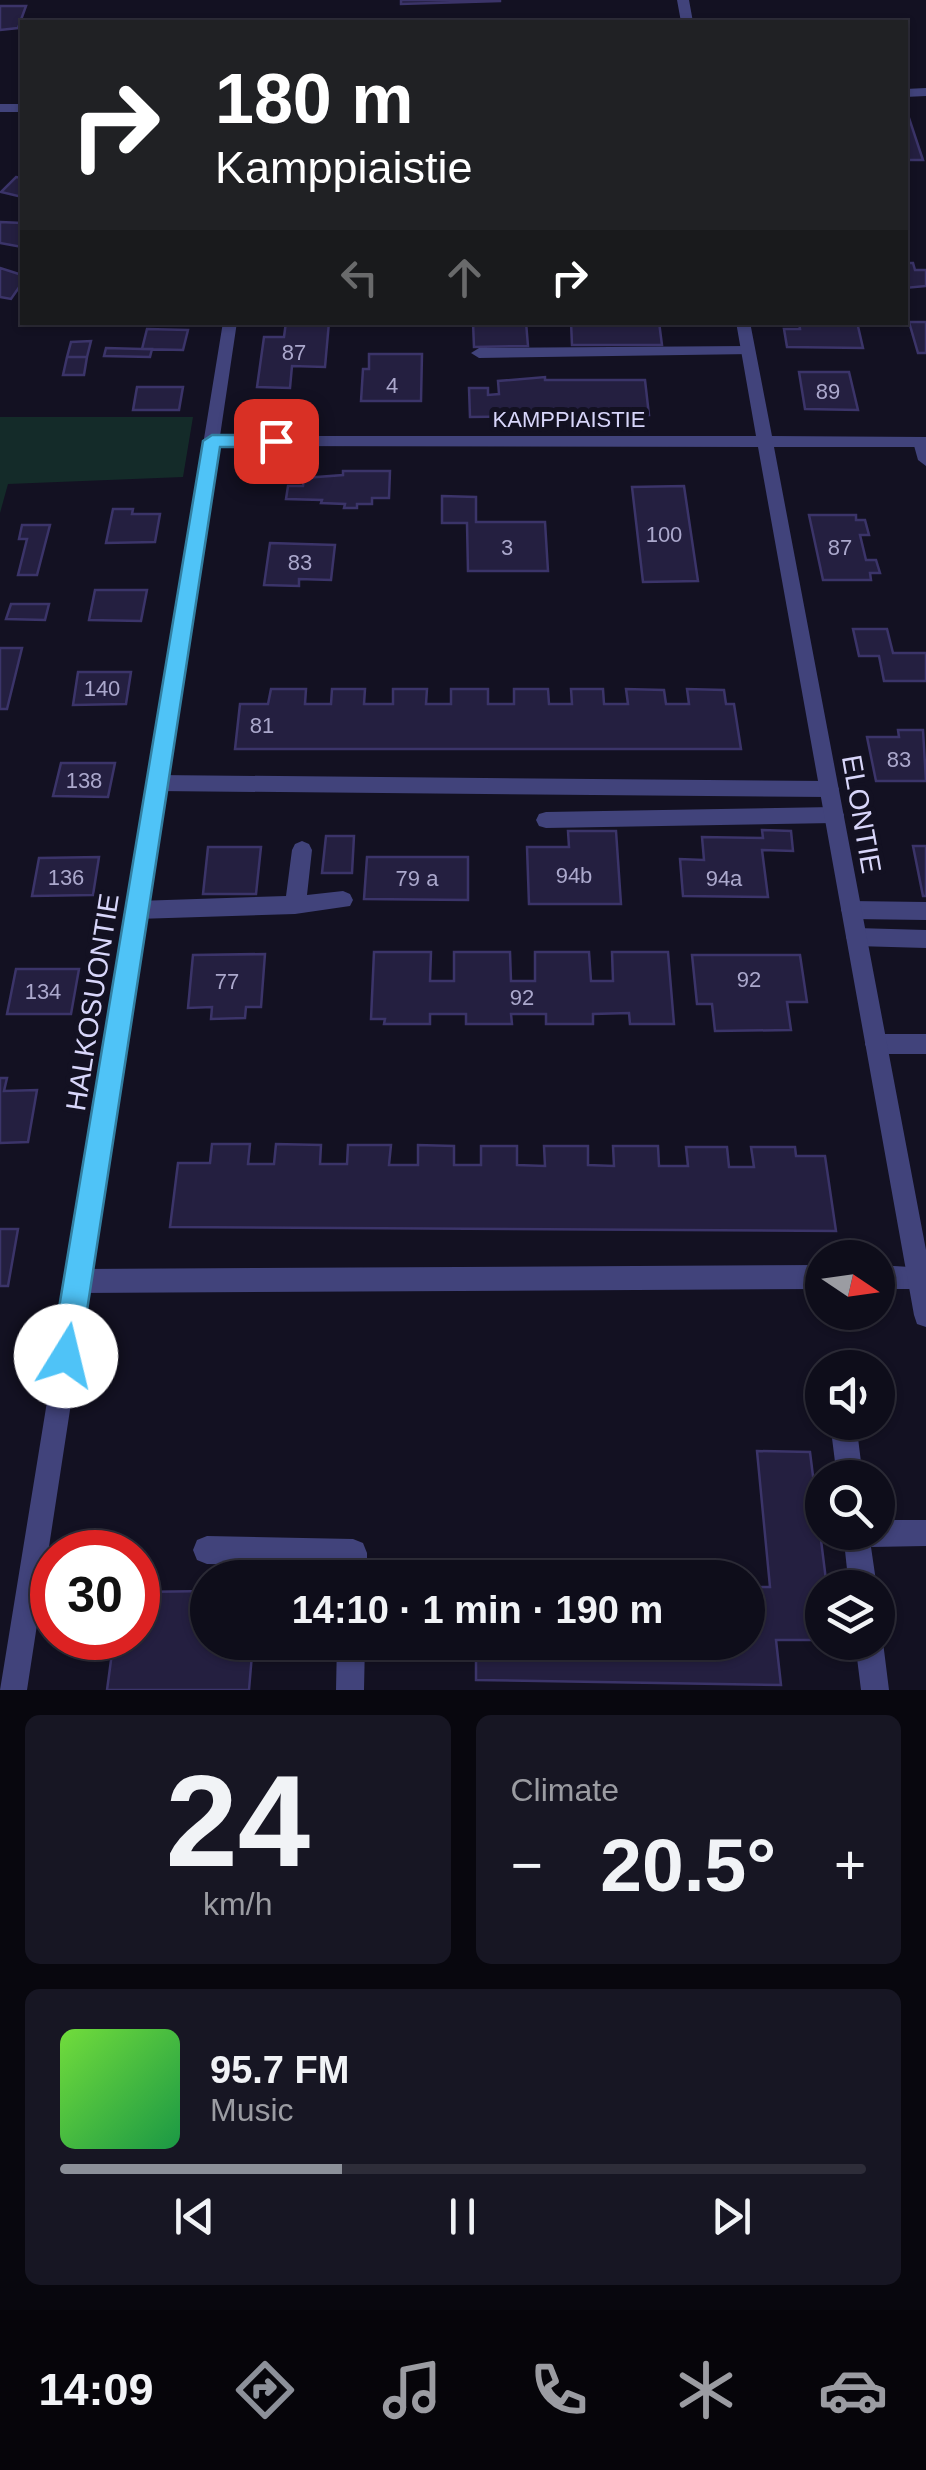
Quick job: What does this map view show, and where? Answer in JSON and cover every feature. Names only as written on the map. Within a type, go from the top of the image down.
[{"type":"street","name":"HALKOSUONTIE","points":[[13,1690],[230,325]]},
{"type":"street","name":"ELONTIE","points":[[743,325],[876,1044],[916,1199],[919,1277],[926,1315]]},
{"type":"street","points":[[479,354],[748,351]]},
{"type":"street","name":"KAMPPIAISTIE","points":[[212,441],[924,442]]},
{"type":"street","points":[[924,442],[926,460]]},
{"type":"street","points":[[157,783],[829,789]]},
{"type":"street","points":[[546,820],[834,815]]},
{"type":"street","points":[[295,906],[302,850]]},
{"type":"street","points":[[137,910],[295,906],[343,900]]},
{"type":"street","points":[[852,910],[926,911]]},
{"type":"street","points":[[856,937],[926,940]]},
{"type":"street","points":[[876,1044],[926,1044]]},
{"type":"street","points":[[78,1282],[805,1277]]},
{"type":"street","points":[[895,1277],[919,1277]]},
{"type":"street","points":[[895,1533],[926,1533]]},
{"type":"street","points":[[207,1550],[353,1553],[353,1560]]},
{"type":"street","points":[[350,1690],[351,1660]]},
{"type":"street","points":[[871,1660],[875,1690]]},
{"type":"green space","points":[[0,417],[193,417],[183,477],[8,484],[0,513]]},
{"type":"building","points":[[401,0],[500,0],[500,1],[401,4]]},
{"type":"building","points":[[0,6],[26,6],[18,28],[0,30]]},
{"type":"building","points":[[908,115],[923,160],[908,160]]},
{"type":"building","points":[[16,177],[20,178],[20,197],[1,192]]},
{"type":"building","points":[[0,222],[20,223],[20,247],[0,243]]},
{"type":"building","points":[[908,263],[913,263],[915,270],[926,270],[926,286],[908,288]]},
{"type":"building","points":[[0,268],[20,274],[20,286],[11,299],[0,297]]},
{"type":"building","points":[[909,322],[926,322],[926,353],[918,353]]},
{"type":"building","points":[[286,325],[329,325],[325,367],[292,366],[290,388],[257,387],[264,337],[284,337]]},
{"type":"building","points":[[473,325],[526,325],[528,346],[474,347]]},
{"type":"building","points":[[571,325],[659,325],[662,345],[572,345]]},
{"type":"building","points":[[799,325],[858,325],[863,348],[787,347],[784,329],[800,329]]},
{"type":"building","points":[[147,329],[188,330],[183,350],[142,349]]},
{"type":"building","points":[[91,341],[87,357],[67,357],[71,342]]},
{"type":"building","points":[[106,348],[152,349],[150,357],[104,356]]},
{"type":"building","points":[[369,354],[422,354],[421,401],[361,401],[363,369],[369,369]]},
{"type":"building","points":[[67,357],[87,357],[84,375],[63,375]]},
{"type":"building","points":[[799,372],[849,372],[858,410],[805,409]]},
{"type":"building","points":[[545,377],[645,380],[649,415],[470,417],[469,388],[488,388],[488,395],[499,394],[498,381]]},
{"type":"building","points":[[137,387],[183,387],[179,410],[133,410]]},
{"type":"building","points":[[343,471],[390,471],[389,498],[372,498],[372,504],[357,504],[357,508],[321,503],[322,500],[286,499],[288,486],[303,486],[304,478],[343,475]]},
{"type":"building","points":[[684,486],[698,581],[643,582],[632,487]]},
{"type":"building","points":[[442,496],[476,497],[476,522],[545,522],[548,571],[468,571],[467,523],[442,523]]},
{"type":"building","points":[[113,509],[160,514],[155,542],[106,543]]},
{"type":"building","points":[[809,515],[856,515],[856,520],[865,520],[869,535],[860,535],[866,560],[876,560],[880,573],[870,573],[871,580],[823,580]]},
{"type":"building","points":[[22,525],[50,525],[37,575],[18,575],[27,539],[19,539]]},
{"type":"building","points":[[270,543],[335,545],[331,580],[299,579],[299,586],[264,585]]},
{"type":"building","points":[[95,590],[147,590],[141,621],[89,620]]},
{"type":"building","points":[[11,604],[49,604],[45,620],[6,619]]},
{"type":"building","points":[[853,629],[887,629],[893,653],[926,653],[926,681],[884,681],[879,656],[859,656]]},
{"type":"building","points":[[0,648],[22,648],[7,709],[0,709]]},
{"type":"building","points":[[78,672],[131,672],[126,704],[73,705]]},
{"type":"building","points":[[271,689],[306,689],[305,704],[331,704],[332,689],[365,689],[364,704],[393,704],[393,689],[427,689],[426,704],[451,704],[451,689],[488,689],[488,704],[514,704],[514,689],[548,689],[549,704],[572,704],[571,689],[603,689],[604,704],[628,704],[626,689],[664,690],[666,704],[689,704],[687,689],[724,690],[726,704],[734,704],[741,749],[235,749],[240,704],[268,704]]},
{"type":"building","points":[[898,730],[923,730],[926,781],[876,781],[867,737],[899,737]]},
{"type":"building","points":[[61,763],[115,763],[108,797],[53,796]]},
{"type":"building","points":[[762,830],[791,831],[793,851],[762,850],[768,897],[683,896],[680,859],[704,860],[702,837],[763,838]]},
{"type":"building","points":[[568,831],[616,831],[621,904],[529,904],[527,847],[569,847]]},
{"type":"building","points":[[326,836],[354,836],[352,873],[322,873]]},
{"type":"building","points":[[913,846],[926,846],[926,896],[923,896]]},
{"type":"building","points":[[208,847],[261,847],[256,894],[203,894]]},
{"type":"building","points":[[99,857],[93,895],[32,896],[39,858]]},
{"type":"building","points":[[367,857],[468,857],[468,900],[364,899]]},
{"type":"building","points":[[374,952],[431,952],[430,981],[454,981],[454,952],[510,952],[511,981],[535,981],[535,952],[589,952],[591,981],[613,981],[612,952],[668,952],[674,1024],[630,1024],[629,1013],[593,1014],[593,1024],[546,1024],[546,1014],[511,1014],[512,1024],[466,1024],[466,1014],[430,1014],[430,1024],[384,1024],[385,1019],[371,1019]]},
{"type":"building","points":[[265,954],[261,1007],[246,1007],[245,1018],[211,1019],[212,1007],[188,1008],[193,955]]},
{"type":"building","points":[[692,955],[800,955],[807,1002],[787,1002],[791,1030],[715,1031],[712,1004],[697,1004]]},
{"type":"building","points":[[16,969],[79,969],[71,1014],[7,1014]]},
{"type":"building","points":[[0,1078],[7,1078],[4,1091],[37,1090],[28,1142],[0,1143]]},
{"type":"building","points":[[212,1144],[250,1144],[248,1164],[274,1164],[276,1144],[321,1145],[320,1164],[347,1164],[348,1145],[391,1145],[389,1165],[418,1165],[418,1145],[454,1146],[454,1165],[481,1165],[481,1146],[517,1146],[517,1165],[545,1166],[544,1146],[588,1146],[588,1165],[614,1166],[613,1146],[658,1146],[659,1166],[688,1166],[686,1147],[727,1147],[729,1167],[754,1167],[751,1147],[795,1147],[796,1156],[825,1156],[836,1231],[170,1227],[178,1163],[210,1163]]},
{"type":"building","points":[[0,1229],[18,1229],[8,1286],[0,1286]]},
{"type":"building","points":[[757,1451],[810,1452],[811,1460],[805,1460],[805,1550],[822,1550],[825,1570],[805,1570],[805,1640],[776,1640],[781,1685],[476,1680],[476,1660],[765,1660],[765,1587],[770,1587]]},
{"type":"building","points":[[190,1591],[190,1660],[252,1660],[249,1690],[107,1690],[111,1660],[160,1660],[160,1592]]},
{"type":"route","points":[[66,1356],[212,441],[276,441]]}]
